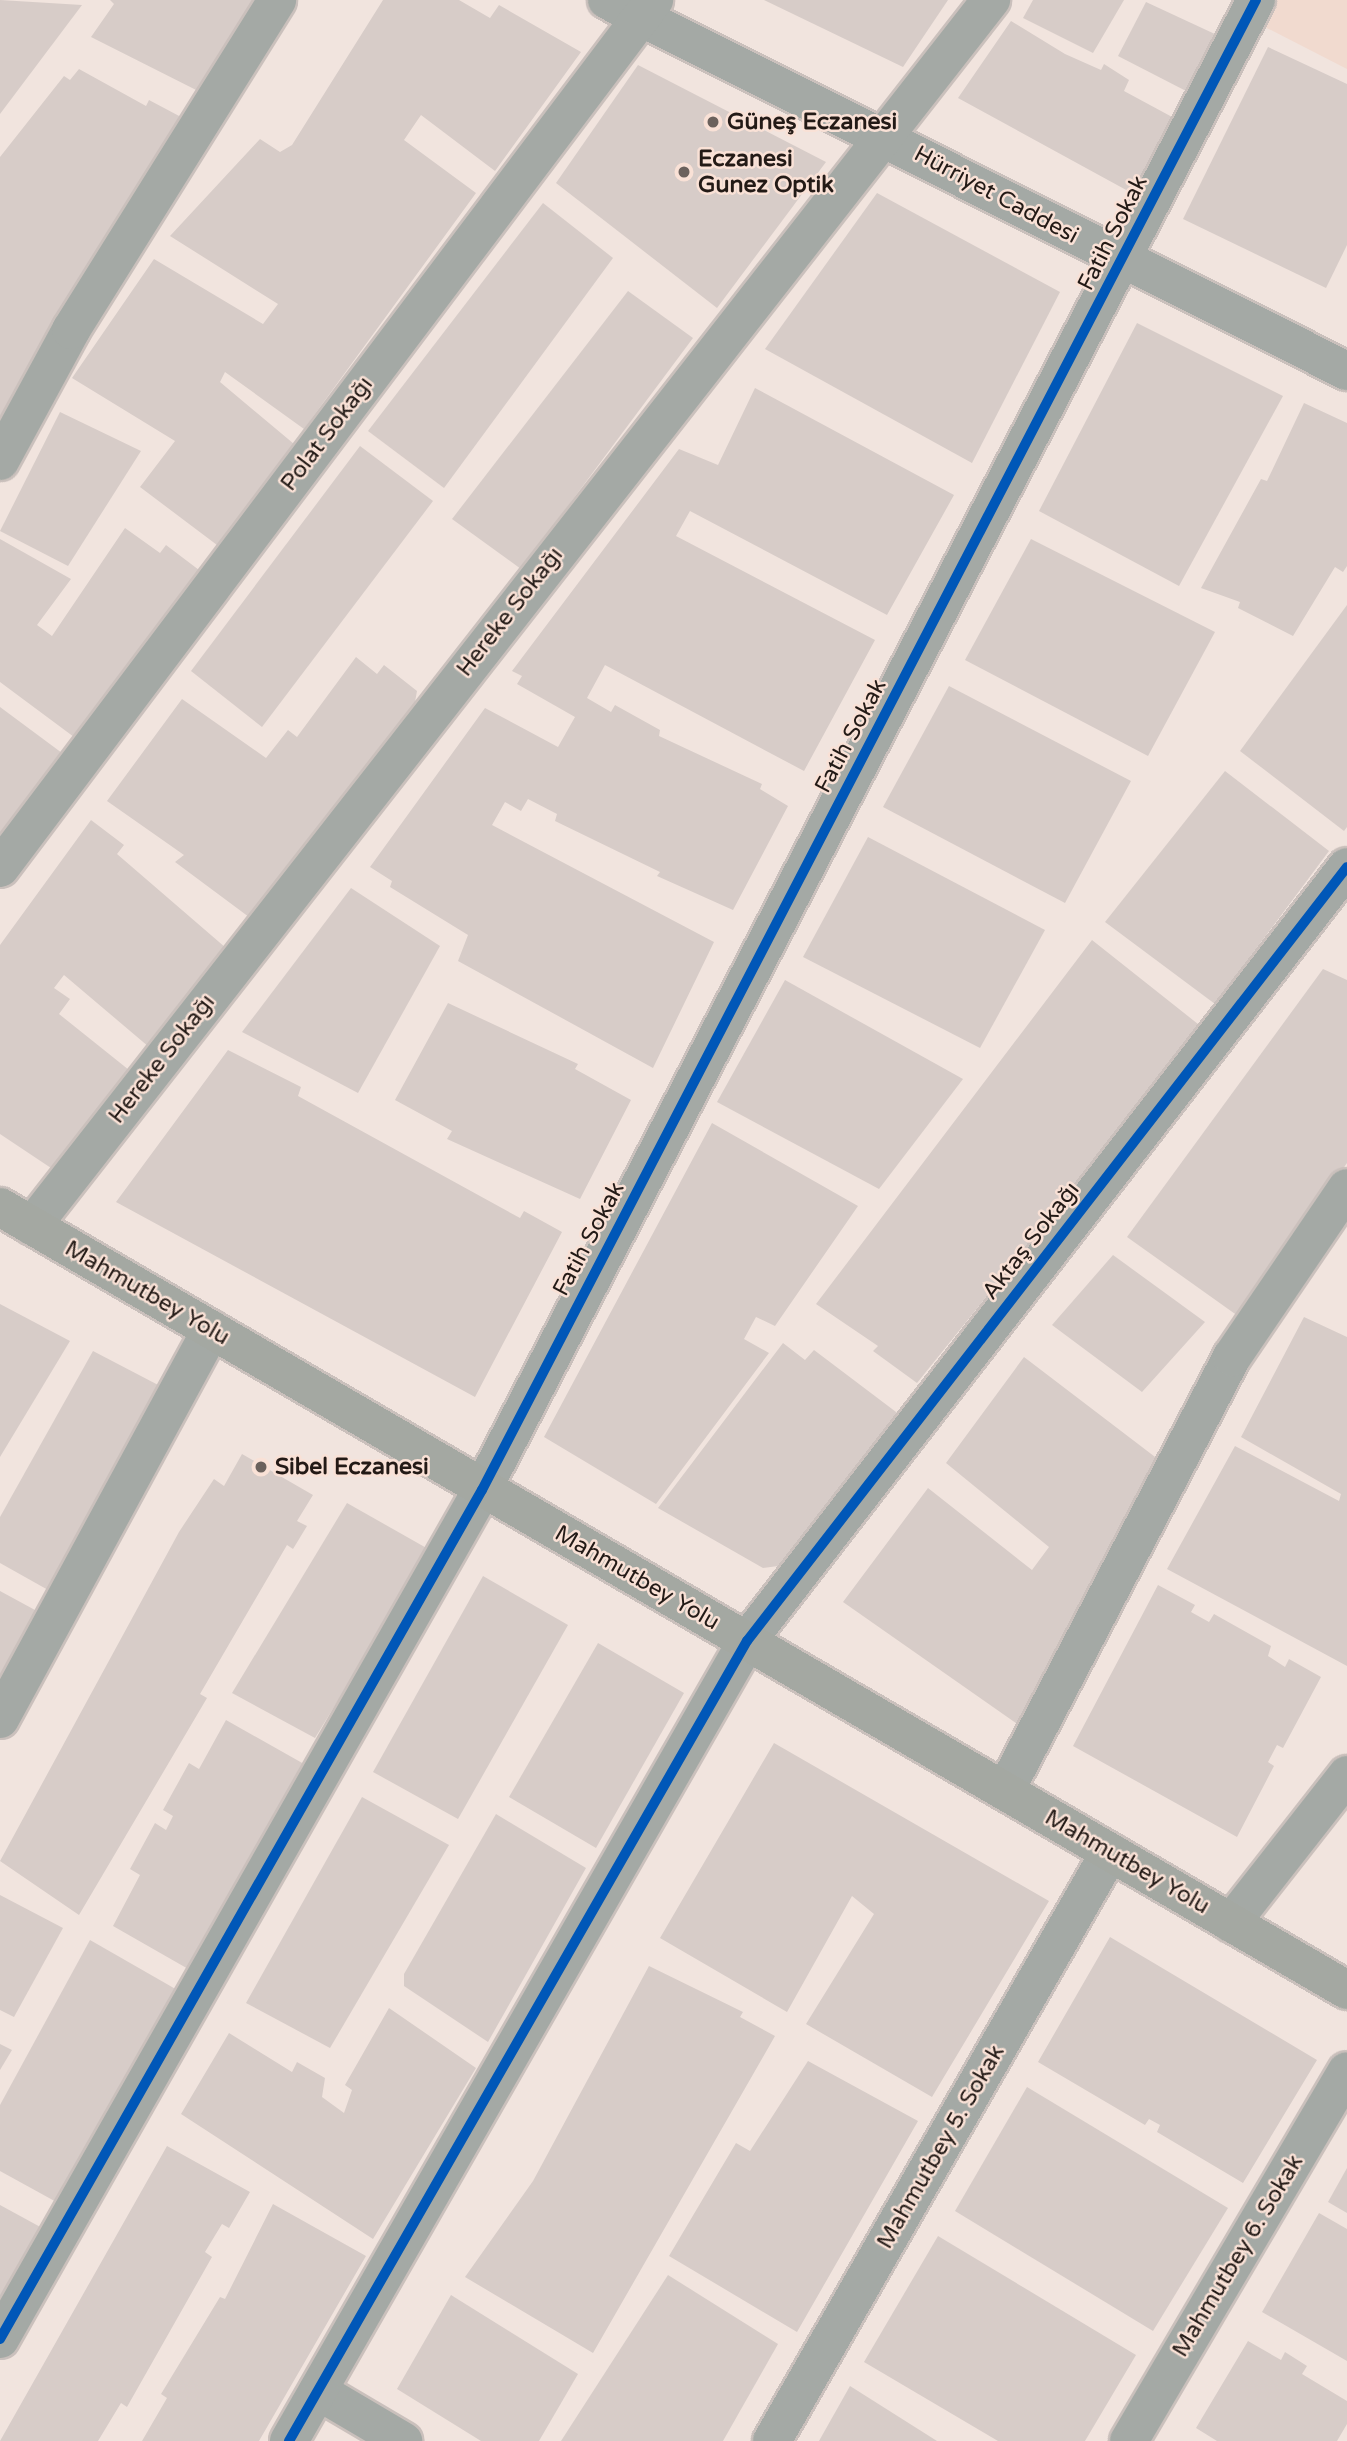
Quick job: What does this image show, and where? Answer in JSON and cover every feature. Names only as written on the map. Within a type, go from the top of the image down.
[{"type":"main road","name":"Mahmutbey Yolu","points":[[16,1217],[1347,1990]]},
{"type":"street","points":[[0,461],[71,330],[277,0]]},
{"type":"street","name":"Hürriyet Caddesi","points":[[607,0],[647,9],[1122,261],[1347,371]]},
{"type":"street","name":"Hereke Sokağı","points":[[16,1217],[991,0]]},
{"type":"street","name":"Fatih Sokak","points":[[0,2339],[482,1490],[1256,0]]},
{"type":"street","name":"Polat Sokağı","points":[[0,869],[647,9]]},
{"type":"street","name":"Aktaş Sokağı","points":[[289,2441],[747,1641],[1347,867]]},
{"type":"street","points":[[1005,1791],[1232,1357],[1347,1188]]},
{"type":"street","points":[[0,1719],[211,1330]]},
{"type":"street","points":[[1231,1923],[1347,1775]]},
{"type":"street","name":"Mahmutbey 5. Sokak","points":[[772,2441],[1110,1852]]},
{"type":"street","name":"Mahmutbey 6. Sokak","points":[[1129,2441],[1347,2071]]},
{"type":"street","points":[[318,2391],[403,2441]]},
{"type":"shaded area","points":[[1274,0],[1347,0],[1347,69],[1261,25]]},
{"type":"building","points":[[0,0],[82,5],[0,114]]},
{"type":"building","points":[[110,0],[277,0],[214,99],[91,37],[114,4]]},
{"type":"building","points":[[383,0],[459,0],[490,18],[499,5],[581,52],[495,171],[421,115],[404,140],[476,193],[304,429],[225,372],[220,382],[294,444],[217,545],[140,487],[175,441],[72,378],[154,259],[263,324],[278,304],[170,236],[260,139],[280,152],[292,145]]},
{"type":"building","points":[[764,0],[948,0],[903,67]]},
{"type":"building","points":[[1033,0],[1124,0],[1093,53],[1023,18]]},
{"type":"building","points":[[1146,2],[1217,35],[1188,92],[1118,56]]},
{"type":"building","points":[[1011,21],[1065,54],[1101,70],[1104,64],[1129,80],[1124,91],[1174,118],[1139,197],[958,98]]},
{"type":"building","points":[[1268,47],[1347,84],[1347,245],[1326,288],[1183,219]]},
{"type":"building","name":"Eczanesi Gunez Optik","points":[[638,65],[826,162],[717,308],[556,183]]},
{"type":"building","points":[[79,69],[146,106],[149,100],[181,117],[0,430],[0,157],[64,76],[70,80]]},
{"type":"building","points":[[877,193],[1060,292],[972,463],[765,349]]},
{"type":"building","points":[[543,203],[613,258],[444,488],[368,431]]},
{"type":"building","points":[[628,291],[693,338],[521,569],[452,519]]},
{"type":"building","points":[[1137,323],[1283,396],[1179,586],[1039,511]]},
{"type":"building","points":[[755,388],[954,495],[887,615],[690,511],[676,536],[875,640],[804,771],[605,665],[587,698],[611,712],[615,705],[660,730],[659,736],[762,784],[760,789],[788,806],[733,910],[657,876],[660,872],[555,821],[557,814],[528,799],[521,811],[505,802],[492,825],[714,942],[653,1068],[458,961],[468,935],[390,887],[392,881],[370,867],[485,708],[558,747],[575,717],[517,684],[522,676],[512,671],[679,449],[718,465]]},
{"type":"building","points":[[1304,403],[1347,423],[1347,566],[1343,572],[1335,567],[1293,636],[1238,608],[1240,602],[1201,588],[1261,479],[1267,481]]},
{"type":"building","points":[[60,412],[141,451],[68,566],[0,531]]},
{"type":"building","points":[[360,446],[433,501],[262,727],[191,671]]},
{"type":"building","points":[[125,528],[160,553],[166,545],[199,570],[74,737],[0,682],[0,539],[71,579],[37,625],[52,636]]},
{"type":"building","points":[[1031,539],[1215,632],[1148,756],[965,660]]},
{"type":"building","points":[[1347,605],[1347,827],[1344,831],[1240,751]]},
{"type":"building","points":[[356,657],[377,674],[384,665],[417,691],[415,702],[253,920],[175,862],[184,855],[107,801],[182,699],[266,758],[288,730],[297,737]]},
{"type":"building","points":[[949,686],[1131,781],[1065,903],[883,807]]},
{"type":"building","points":[[0,707],[62,753],[0,842]]},
{"type":"building","points":[[1225,771],[1329,851],[1215,1004],[1105,922]]},
{"type":"building","points":[[91,820],[124,845],[117,854],[226,948],[149,1047],[64,975],[54,988],[70,999],[59,1014],[134,1074],[57,1172],[0,1134],[0,945]]},
{"type":"building","points":[[868,837],[1045,930],[980,1048],[803,957]]},
{"type":"building","points":[[351,888],[440,946],[358,1093],[242,1032]]},
{"type":"building","points":[[1092,940],[1203,1028],[917,1383],[873,1351],[878,1346],[816,1304]]},
{"type":"building","points":[[1323,969],[1347,980],[1347,1163],[1238,1316],[1127,1237]]},
{"type":"building","points":[[785,980],[963,1079],[879,1189],[717,1102]]},
{"type":"building","points":[[448,1003],[578,1064],[575,1069],[631,1100],[580,1199],[447,1139],[452,1131],[395,1100]]},
{"type":"building","points":[[228,1050],[301,1087],[298,1096],[520,1218],[524,1211],[562,1232],[475,1397],[116,1202]]},
{"type":"building","points":[[712,1123],[858,1206],[775,1326],[756,1317],[744,1339],[769,1353],[656,1504],[544,1437]]},
{"type":"building","points":[[1113,1255],[1205,1322],[1142,1392],[1052,1325]]},
{"type":"building","points":[[0,1304],[70,1341],[0,1457]]},
{"type":"building","points":[[1304,1317],[1347,1337],[1347,1666],[1167,1569],[1235,1446],[1339,1501],[1341,1494],[1241,1437]]},
{"type":"building","points":[[783,1343],[805,1360],[814,1350],[900,1415],[786,1565],[763,1568],[658,1508]]},
{"type":"building","points":[[93,1351],[162,1387],[57,1595],[0,1563],[0,1517]]},
{"type":"building","points":[[1024,1357],[1163,1463],[1030,1733],[843,1602],[928,1488],[1032,1570],[1049,1547],[946,1463]]},
{"type":"building","points":[[242,1454],[313,1495],[297,1521],[307,1526],[293,1549],[287,1545],[200,1694],[207,1698],[79,1915],[0,1861],[179,1532],[214,1479],[224,1486]]},
{"type":"building","points":[[347,1503],[430,1550],[315,1738],[232,1693]]},
{"type":"building","points":[[483,1576],[568,1625],[458,1819],[373,1772]]},
{"type":"building","points":[[1158,1585],[1195,1605],[1191,1612],[1209,1622],[1214,1614],[1271,1646],[1268,1656],[1285,1667],[1289,1659],[1321,1677],[1283,1748],[1277,1745],[1268,1762],[1274,1766],[1237,1837],[1073,1746]]},
{"type":"building","points":[[0,1591],[46,1616],[0,1695]]},
{"type":"building","points":[[598,1643],[684,1693],[596,1848],[509,1797]]},
{"type":"building","points":[[226,1720],[304,1764],[190,1970],[113,1926],[140,1875],[130,1869],[155,1823],[166,1830],[173,1816],[163,1810],[189,1763],[199,1769]]},
{"type":"building","points":[[774,1743],[1049,1901],[932,2097],[806,2024],[874,1914],[852,1896],[787,2012],[660,1938]]},
{"type":"building","points":[[362,1797],[449,1845],[330,2048],[246,2003]]},
{"type":"building","points":[[496,1814],[586,1868],[488,2042],[404,1986],[404,1974]]},
{"type":"building","points":[[0,1895],[63,1928],[14,2017],[0,2010]]},
{"type":"building","points":[[1110,1937],[1317,2060],[1243,2183],[1157,2132],[1160,2125],[1149,2119],[1145,2125],[1038,2062]]},
{"type":"building","points":[[90,1940],[179,1991],[60,2204],[0,2171],[0,2105]]},
{"type":"building","points":[[649,1966],[743,2012],[740,2017],[775,2036],[593,2353],[465,2277],[533,2181]]},
{"type":"building","points":[[389,2008],[476,2068],[373,2239],[181,2114],[229,2033],[292,2072],[297,2062],[325,2078],[322,2097],[344,2113],[352,2090],[345,2085]]},
{"type":"building","points":[[0,2044],[12,2050],[0,2070]]},
{"type":"building","points":[[808,2061],[918,2121],[797,2332],[669,2256],[736,2143],[750,2151]]},
{"type":"building","points":[[1027,2087],[1228,2208],[1153,2331],[955,2211]]},
{"type":"building","points":[[167,2146],[250,2192],[229,2228],[222,2224],[205,2252],[212,2257],[127,2407],[121,2403],[98,2441],[0,2441]]},
{"type":"building","points":[[1347,2168],[1347,2213],[1328,2202]]},
{"type":"building","points":[[273,2204],[366,2256],[259,2441],[142,2441],[167,2398],[161,2394],[220,2297],[225,2299]]},
{"type":"building","points":[[0,2205],[44,2229],[0,2309]]},
{"type":"building","points":[[1319,2213],[1347,2229],[1347,2361],[1262,2312]]},
{"type":"building","points":[[938,2236],[1136,2355],[1085,2441],[998,2441],[864,2362]]},
{"type":"building","points":[[668,2275],[778,2344],[723,2441],[561,2441]]},
{"type":"building","points":[[451,2295],[578,2374],[539,2441],[481,2441],[397,2389]]},
{"type":"building","points":[[1248,2341],[1281,2360],[1285,2352],[1307,2366],[1302,2374],[1347,2401],[1347,2424],[1337,2441],[1217,2441],[1196,2428]]},
{"type":"building","points":[[850,2386],[937,2441],[819,2441]]},
{"type":"cycle path","points":[[0,2339],[482,1490],[1256,0]]},
{"type":"cycle path","points":[[289,2441],[747,1641],[1347,867]]},
{"type":"place","name":"Güneş Eczanesi","points":[[713,122]]},
{"type":"place","name":"Eczanesi Gunez Optik","points":[[684,172]]},
{"type":"place","name":"Sibel Eczanesi","points":[[261,1467]]}]
